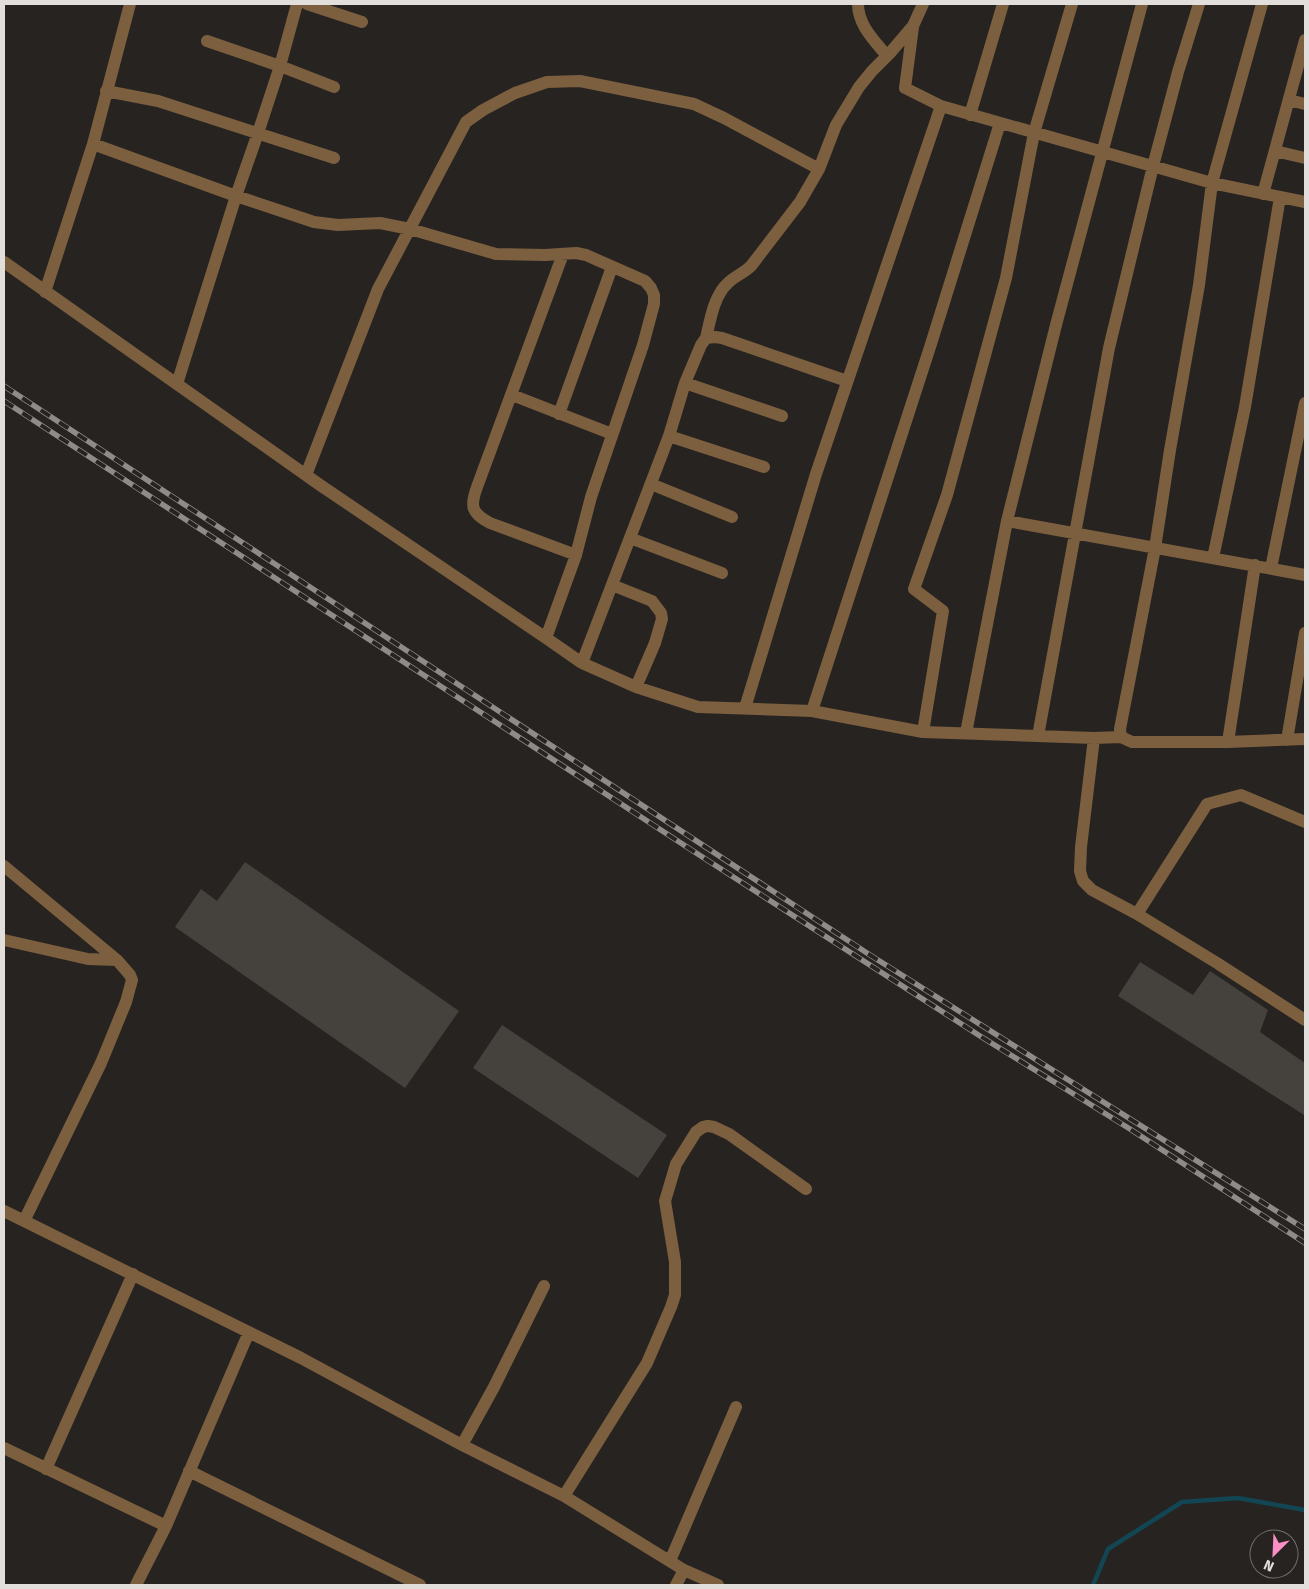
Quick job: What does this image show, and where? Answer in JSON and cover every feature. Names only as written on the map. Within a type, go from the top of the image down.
[{"type":"street","points":[[45,292],[93,144],[130,4]]},
{"type":"street","points":[[176,384],[280,66],[297,4]]},
{"type":"street","points":[[307,4],[362,22]]},
{"type":"street","points":[[858,4],[860,20],[886,56]]},
{"type":"street","points":[[923,4],[914,26],[904,88],[941,106],[970,115],[1212,183],[1305,202]]},
{"type":"street","points":[[970,115],[1003,4]]},
{"type":"street","points":[[923,732],[943,611],[914,589],[947,495],[1006,278],[1034,133],[1072,4]]},
{"type":"street","points":[[966,733],[1007,521],[1056,324],[1142,4]]},
{"type":"street","points":[[1038,736],[1109,348],[1153,166],[1178,72],[1199,4]]},
{"type":"street","points":[[1121,737],[1120,729],[1155,548],[1199,285],[1212,183],[1262,4]]},
{"type":"street","points":[[582,662],[669,436],[685,383],[701,345],[706,338],[715,306],[723,288],[751,266],[800,202],[819,169],[836,125],[859,87],[914,26]]},
{"type":"street","points":[[208,40],[334,87]]},
{"type":"street","points":[[1263,194],[1305,40]]},
{"type":"street","points":[[306,475],[378,289],[466,122],[483,110],[515,93],[547,82],[580,81],[694,104],[819,169]]},
{"type":"street","points":[[106,91],[158,101],[334,158]]},
{"type":"street","points":[[1289,100],[1305,104]]},
{"type":"street","points":[[745,708],[813,482],[941,106]]},
{"type":"street","points":[[812,711],[931,344],[1000,123]]},
{"type":"street","points":[[93,144],[314,222],[338,225],[380,223],[410,229],[496,254],[545,255],[576,253],[586,255],[645,281],[652,288],[654,304],[643,345],[591,497],[576,556],[546,638]]},
{"type":"street","points":[[1275,151],[1305,158]]},
{"type":"street","points":[[1213,558],[1245,407],[1280,197]]},
{"type":"street","points":[[563,254],[472,505],[474,512],[490,523],[576,556]]},
{"type":"street","points":[[4,262],[306,475],[546,638],[582,662],[636,687],[698,707],[812,711],[923,732],[1094,738],[1121,737],[1132,742],[1228,742],[1305,739]]},
{"type":"street","points":[[559,414],[612,267]]},
{"type":"street","points":[[706,338],[722,338],[847,381]]},
{"type":"street","points":[[685,383],[782,416]]},
{"type":"street","points":[[512,395],[612,434]]},
{"type":"street","points":[[1271,568],[1305,403]]},
{"type":"street","points":[[669,436],[764,467]]},
{"type":"street","points":[[651,484],[732,516]]},
{"type":"street","points":[[1007,521],[1305,575]]},
{"type":"street","points":[[630,538],[722,573]]},
{"type":"street","points":[[1228,742],[1255,565]]},
{"type":"street","points":[[612,585],[652,601],[662,612],[662,619],[655,643],[636,687]]},
{"type":"street","points":[[1287,740],[1305,632]]},
{"type":"street","points":[[1094,738],[1080,871],[1083,881],[1092,890],[1218,963],[1305,1020]]},
{"type":"street","points":[[1136,914],[1207,804],[1241,795],[1305,822]]},
{"type":"street","points":[[4,866],[117,960],[132,980],[126,1002],[101,1062],[24,1221]]},
{"type":"street","points":[[4,940],[88,959],[117,960]]},
{"type":"street","points":[[564,1496],[642,1372],[654,1348],[675,1295],[675,1262],[665,1200],[676,1164],[696,1132],[708,1126],[729,1134],[806,1189]]},
{"type":"street","points":[[4,1211],[301,1358],[462,1445],[564,1496],[684,1570],[718,1585]]},
{"type":"street","points":[[46,1468],[134,1274]]},
{"type":"street","points":[[462,1445],[494,1387],[544,1286]]},
{"type":"street","points":[[136,1585],[166,1526],[249,1332]]},
{"type":"street","points":[[670,1561],[736,1406]]},
{"type":"street","points":[[4,1448],[166,1526]]},
{"type":"street","points":[[190,1471],[420,1585]]},
{"type":"street","points":[[676,1585],[684,1570]]},
{"type":"building","points":[[245,862],[459,1011],[405,1088],[175,927],[201,889],[217,901]]},
{"type":"building","points":[[1140,962],[1193,995],[1210,971],[1268,1010],[1260,1032],[1305,1063],[1304,1115],[1118,996]]},
{"type":"building","points":[[502,1025],[667,1135],[638,1178],[473,1068]]},
{"type":"waterway","points":[[1093,1585],[1108,1549],[1182,1502],[1238,1498],[1305,1510]]},
{"type":"railway","points":[[4,386],[870,955],[1305,1229]]},
{"type":"railway","points":[[4,401],[690,849],[980,1036],[1130,1129],[1305,1243]]}]
